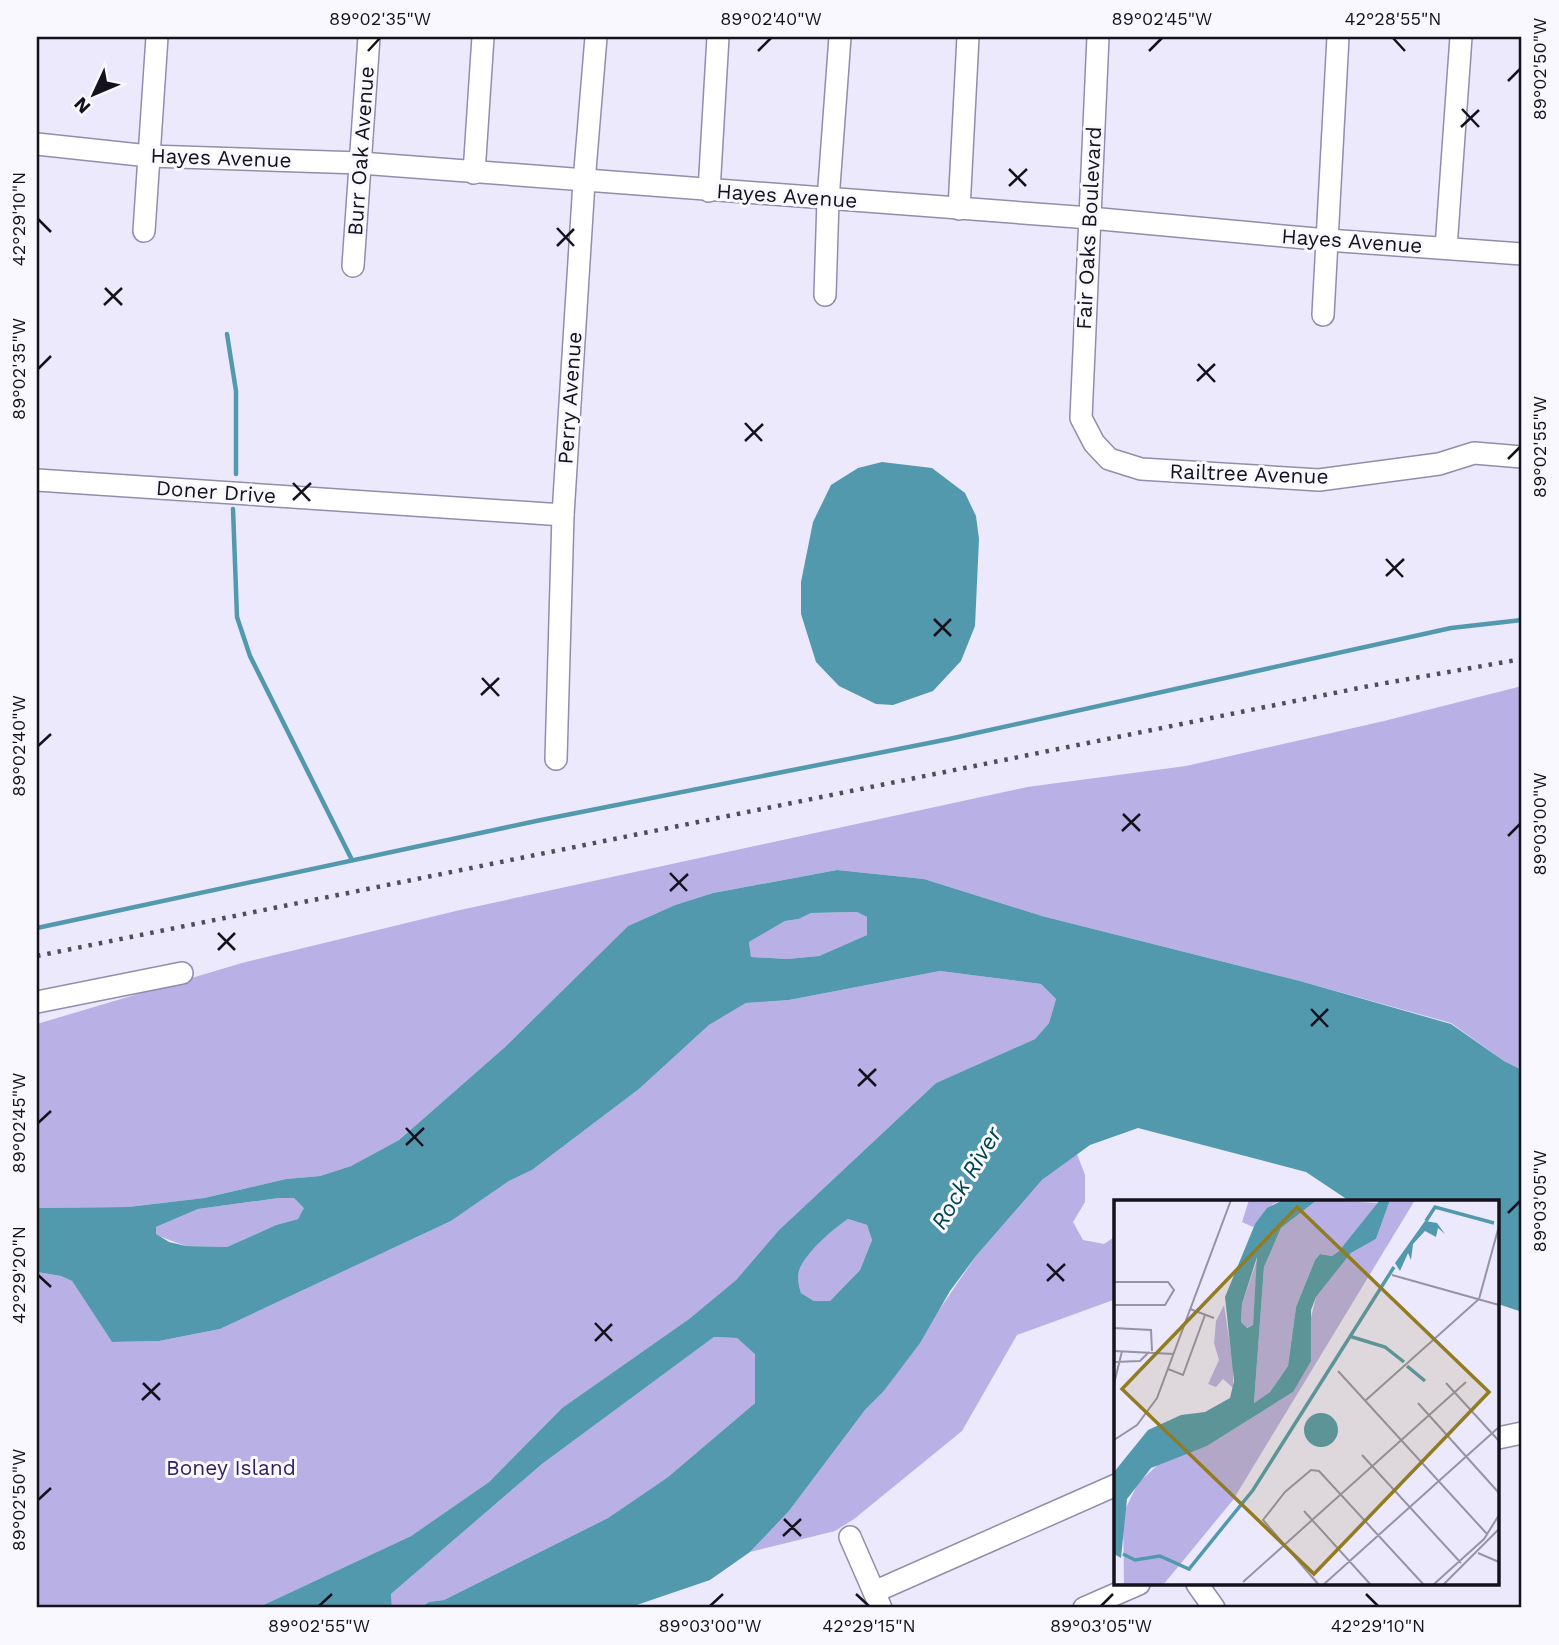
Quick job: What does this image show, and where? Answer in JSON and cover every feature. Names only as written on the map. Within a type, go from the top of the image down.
[{"type":"street","points":[[145,231],[157,37]]},
{"type":"street","name":"Burr Oak Avenue","points":[[352,266],[369,37]]},
{"type":"street","points":[[474,173],[483,37]]},
{"type":"street","name":"Perry Avenue","points":[[555,759],[563,515],[596,37]]},
{"type":"street","points":[[709,191],[718,37]]},
{"type":"street","points":[[825,295],[828,200],[840,37]]},
{"type":"street","points":[[959,209],[968,37]]},
{"type":"street","name":"Fair Oaks Boulevard","points":[[1081,418],[1098,37]]},
{"type":"street","points":[[1323,315],[1338,37]]},
{"type":"street","points":[[1446,248],[1461,37]]},
{"type":"street","name":"Hayes Avenue","points":[[44,145],[149,156],[360,163],[584,182],[1090,218],[1327,240],[1522,254]]},
{"type":"street","name":"Railtree Avenue","points":[[1081,418],[1094,443],[1109,459],[1141,469],[1319,480],[1439,464],[1474,453],[1522,457]]},
{"type":"street","name":"Doner Drive","points":[[37,480],[563,515]]},
{"type":"street","points":[[37,1002],[182,973]]},
{"type":"street","points":[[1500,1438],[1522,1433]]},
{"type":"street","points":[[850,1537],[877,1600],[1114,1486]]},
{"type":"street","points":[[1084,1608],[1134,1586]]},
{"type":"street","points":[[1198,1586],[1214,1608]]},
{"type":"green space","points":[[1522,686],[1522,1070],[1504,1061],[1451,1023],[1300,981],[1042,916],[924,879],[837,870],[713,893],[675,905],[628,926],[505,1047],[399,1140],[351,1166],[320,1176],[286,1179],[204,1198],[128,1207],[37,1208],[37,1024],[242,963],[460,910],[1027,787],[1186,766]]},
{"type":"green space","points":[[857,912],[867,917],[867,935],[819,956],[787,959],[751,957],[749,942],[785,921],[799,919],[811,913]]},
{"type":"green space","name":"Boney Island","points":[[940,971],[1041,984],[1056,999],[1049,1023],[1035,1039],[936,1083],[779,1230],[736,1280],[689,1319],[562,1408],[489,1482],[411,1536],[257,1608],[37,1608],[37,1272],[61,1276],[72,1281],[112,1342],[159,1341],[220,1329],[451,1221],[509,1181],[532,1170],[639,1089],[709,1025],[746,1003],[789,1000]]},
{"type":"green space","points":[[1077,1154],[1085,1175],[1085,1202],[1073,1222],[1083,1240],[1104,1244],[1114,1237],[1114,1300],[1017,1335],[962,1431],[854,1519],[835,1531],[750,1552],[789,1511],[865,1410],[883,1392],[976,1256],[1042,1180]]},
{"type":"green space","points":[[294,1198],[305,1208],[298,1219],[276,1225],[227,1247],[186,1246],[156,1235],[156,1227],[198,1209]]},
{"type":"green space","points":[[848,1219],[867,1225],[872,1240],[860,1270],[830,1301],[814,1301],[801,1293],[799,1271],[820,1242]]},
{"type":"green space","points":[[714,1337],[737,1338],[755,1353],[755,1403],[668,1477],[608,1518],[444,1600],[429,1602],[421,1607],[392,1608],[391,1594],[542,1464]]},
{"type":"water","points":[[882,462],[932,468],[965,493],[976,516],[979,539],[975,626],[961,661],[933,691],[893,705],[876,704],[839,686],[816,662],[801,614],[801,582],[813,522],[831,485],[858,468]]},
{"type":"water","name":"Rock River","points":[[837,870],[924,879],[1042,916],[1300,981],[1451,1024],[1504,1061],[1522,1070],[1522,1312],[1500,1305],[1500,1200],[1348,1200],[1306,1172],[1138,1128],[1090,1145],[1042,1180],[976,1256],[950,1291],[920,1343],[883,1392],[865,1410],[789,1511],[750,1552],[710,1580],[628,1608],[398,1608],[421,1607],[429,1602],[444,1600],[608,1518],[668,1477],[755,1403],[755,1354],[737,1338],[714,1337],[542,1464],[391,1594],[392,1608],[257,1608],[411,1536],[489,1482],[562,1408],[689,1319],[736,1280],[779,1230],[936,1083],[1035,1039],[1049,1023],[1056,999],[1041,984],[940,971],[789,1000],[746,1003],[709,1025],[639,1089],[532,1170],[509,1181],[451,1221],[220,1329],[159,1341],[112,1342],[72,1281],[61,1276],[37,1272],[37,1208],[128,1207],[204,1198],[286,1179],[320,1176],[351,1166],[399,1140],[505,1047],[628,926],[675,905],[713,893]],"holes":[[[857,912],[867,917],[867,935],[819,956],[787,959],[751,957],[749,942],[785,921],[799,919],[811,913]],[[294,1198],[304,1208],[298,1219],[276,1225],[227,1247],[186,1246],[169,1242],[156,1234],[156,1227],[198,1209]],[[848,1219],[867,1225],[872,1240],[860,1270],[830,1301],[814,1301],[801,1293],[799,1271],[813,1249]]]},
{"type":"waterway","points":[[227,334],[236,391],[236,474]]},
{"type":"waterway","points":[[233,509],[237,617],[250,656],[352,860]]},
{"type":"waterway","points":[[37,928],[541,820],[949,739],[1451,628],[1522,620]]},
{"type":"railway","points":[[37,956],[1369,686],[1522,659]]}]
